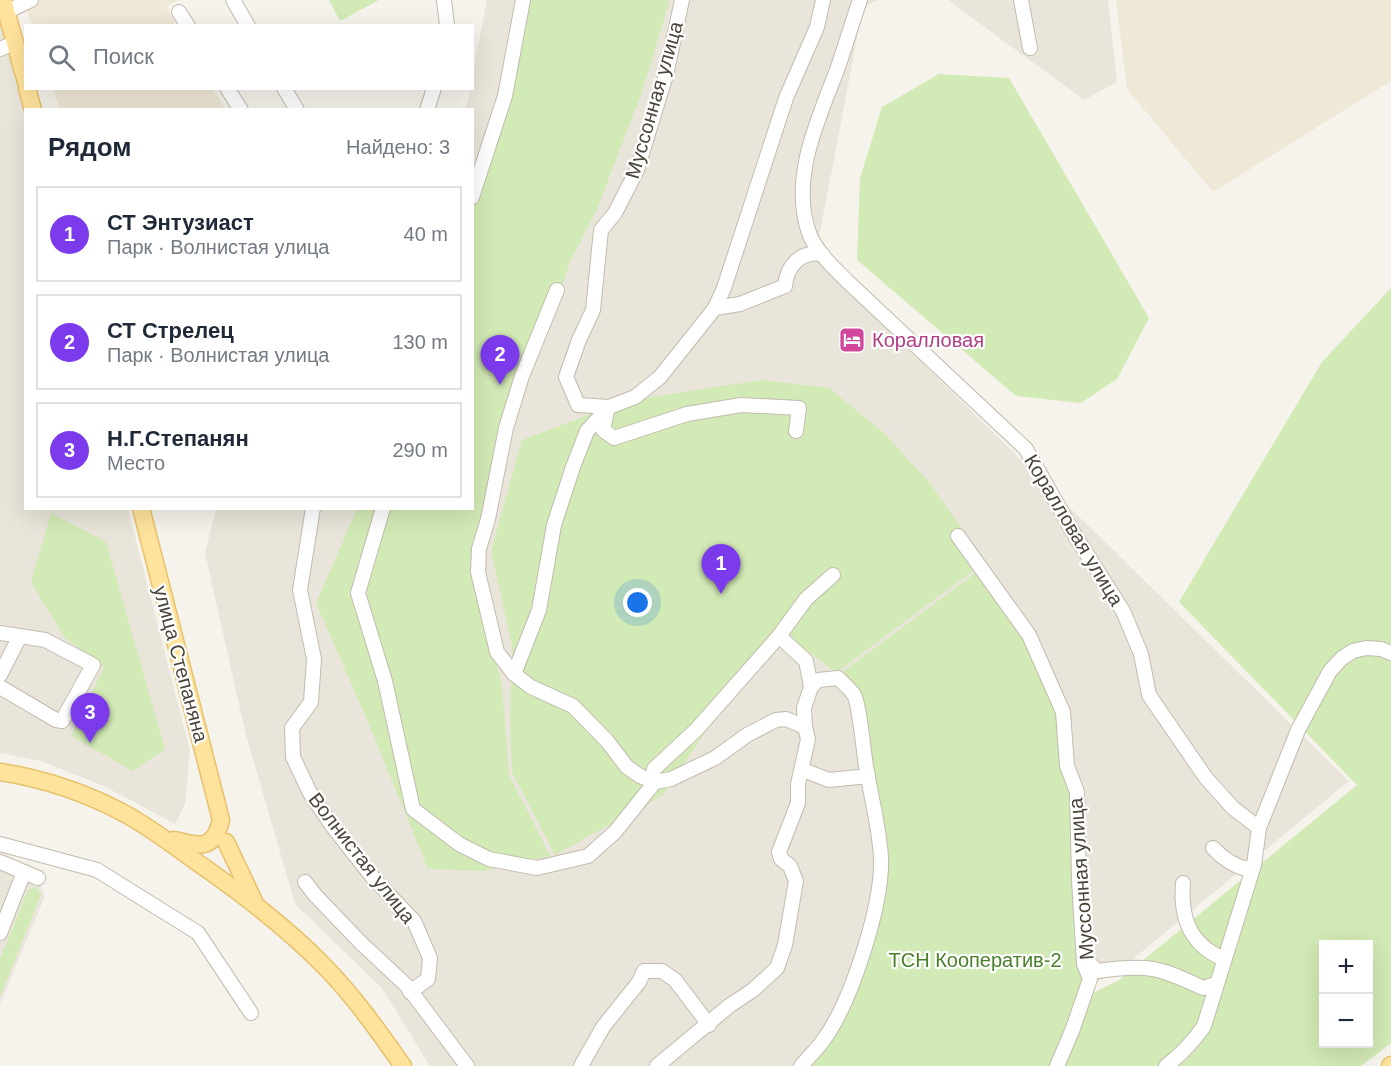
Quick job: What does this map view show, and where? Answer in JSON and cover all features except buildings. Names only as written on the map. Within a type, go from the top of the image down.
[{"type":"main road","points":[[3,3],[7,46],[24,78]]},
{"type":"main road","points":[[28,90],[32,108]]},
{"type":"main road","name":"улица Степаняна","points":[[142,510],[221,820]]},
{"type":"main road","points":[[0,772],[31,777],[62,786],[128,816],[162,837],[256,904],[324,966],[355,1001],[404,1066]]},
{"type":"main road","points":[[162,837],[194,846],[207,843],[218,835],[221,820]]},
{"type":"main road","name":"улица Степаняна","points":[[217,876],[224,863],[226,842]]},
{"type":"main road","name":"улица Степаняна","points":[[226,842],[256,904]]},
{"type":"street","points":[[3,3],[31,0]]},
{"type":"street","points":[[233,0],[247,24]]},
{"type":"street","points":[[444,0],[447,24]]},
{"type":"street","points":[[474,191],[505,96],[523,0]]},
{"type":"street","name":"Муссонная улица","points":[[608,409],[578,405],[566,377],[593,310],[601,230],[615,213],[637,170],[666,75],[682,0]]},
{"type":"street","points":[[514,674],[539,610],[554,525],[587,431],[608,409],[635,397],[660,377],[715,308],[724,288],[786,98],[817,27],[823,0]]},
{"type":"street","name":"Коралловая улица","points":[[860,0],[808,150],[803,176],[804,208],[808,232],[822,254],[846,281],[1026,449],[1074,534],[1123,611],[1141,654],[1149,695],[1206,778],[1233,808],[1258,828]]},
{"type":"street","points":[[1021,0],[1030,48]]},
{"type":"street","points":[[179,12],[187,24]]},
{"type":"street","points":[[228,90],[240,108]]},
{"type":"street","points":[[285,90],[296,108]]},
{"type":"street","points":[[428,108],[433,90]]},
{"type":"street","points":[[715,308],[740,304],[784,286],[792,266],[801,257],[810,252],[822,254]]},
{"type":"street","points":[[557,290],[522,376],[479,549],[478,572],[497,652],[514,674],[531,687],[573,706],[607,741],[627,767],[655,782],[671,779],[715,758],[747,735],[776,720],[786,719],[805,726]]},
{"type":"street","points":[[608,409],[603,430],[614,438],[687,414],[741,405],[799,408],[796,431]]},
{"type":"street","name":"Волнистая улица","points":[[313,510],[300,590],[314,659],[311,702],[292,728],[293,757],[310,793],[333,827],[374,879],[414,921],[430,958],[428,979],[410,992]]},
{"type":"street","points":[[382,510],[358,593],[385,681],[413,809],[459,844],[489,860],[537,868],[588,856],[615,832],[655,782]]},
{"type":"street","name":"Муссонная улица","points":[[958,536],[1029,635],[1063,712],[1067,766],[1077,792],[1084,959],[1090,979],[1057,1066]]},
{"type":"street","points":[[655,782],[654,769],[696,730],[779,636],[806,599],[833,575]]},
{"type":"street","points":[[0,633],[45,640],[93,664],[62,721],[56,720],[0,687]]},
{"type":"street","points":[[0,675],[20,636]]},
{"type":"street","points":[[779,636],[806,661],[811,687]]},
{"type":"street","points":[[1166,1066],[1179,1057],[1204,1026],[1254,861],[1258,828],[1298,730],[1330,671],[1341,658],[1353,651],[1373,649],[1391,653]]},
{"type":"street","points":[[657,1066],[777,968],[785,945],[796,881],[790,866],[781,859],[779,852],[798,803],[798,784],[808,740],[804,708],[811,687],[818,680],[838,678],[855,696],[877,822],[881,859],[878,900],[869,934],[840,1010],[823,1041],[801,1066]]},
{"type":"street","points":[[803,770],[829,780],[868,776]]},
{"type":"street","name":"улица Степаняна","points":[[221,820],[226,842]]},
{"type":"street","points":[[0,844],[97,870],[198,933],[251,1014]]},
{"type":"street","points":[[1213,848],[1226,862],[1246,869],[1254,861]]},
{"type":"street","points":[[0,862],[38,878]]},
{"type":"street","points":[[0,933],[24,872]]},
{"type":"street","points":[[305,882],[360,943],[407,986],[467,1066]]},
{"type":"street","points":[[1183,883],[1182,910],[1185,921],[1199,944],[1224,960]]},
{"type":"street","points":[[1084,959],[1098,971],[1140,966],[1172,973],[1203,988],[1216,984]]},
{"type":"street","points":[[581,1066],[603,1027],[639,982],[644,971],[662,970],[675,980],[710,1024]]},
{"type":"shaded area","points":[[38,0],[178,0],[166,7],[176,24],[32,24],[26,7]]},
{"type":"shaded area","points":[[487,0],[878,0],[863,7],[815,258],[1349,781],[1116,973],[1033,1011],[1001,1066],[430,1066],[382,988],[295,904],[245,731],[205,553],[216,510],[474,510],[474,108],[466,108],[470,90],[474,90],[474,67]]},
{"type":"shaded area","points":[[948,0],[1108,0],[1117,82],[1084,100]]},
{"type":"shaded area","points":[[1116,0],[1391,0],[1391,81],[1213,192],[1127,89]]},
{"type":"shaded area","points":[[0,19],[24,111],[24,510],[128,510],[190,751],[185,804],[175,824],[104,786],[41,761],[0,753]]},
{"type":"shaded area","points":[[53,90],[214,90],[224,108],[60,108]]},
{"type":"shaded area","points":[[0,852],[45,871],[39,885],[44,892],[44,898],[0,1004]]},
{"type":"green space","points":[[329,0],[379,0],[340,21]]},
{"type":"green space","points":[[527,0],[670,0],[642,92],[597,209],[570,262],[472,545],[470,563],[502,685],[509,775],[550,856],[484,871],[428,869],[316,603],[357,510],[474,510],[474,205],[488,163]]},
{"type":"green space","points":[[939,74],[1009,78],[1149,318],[1117,379],[1081,403],[1016,396],[857,260],[860,178],[882,107]]},
{"type":"green space","name":"ТСН Кооператив-2","points":[[1391,288],[1391,1043],[1361,1066],[807,1066],[826,1045],[881,907],[859,694],[841,673],[985,566],[1026,641],[1058,716],[1060,766],[1071,790],[1083,978],[1075,1002],[1119,980],[1357,785],[1179,602],[1322,362]]},
{"type":"green space","points":[[762,380],[829,388],[884,433],[929,482],[985,562],[836,673],[776,627],[663,795],[555,855],[512,772],[510,716],[512,645],[491,551],[522,440],[625,401]]},
{"type":"green space","points":[[51,513],[106,542],[165,749],[133,771],[71,736],[104,667],[65,638],[31,582]]},
{"type":"green space","points":[[36,887],[41,894],[0,997],[0,959],[28,890]]},
{"type":"place","name":"Коралловая","points":[[852,340]]},
{"type":"place","name":"СТ Стрелец","points":[[500,385]]},
{"type":"place","name":"СТ Энтузиаст","points":[[721,594]]},
{"type":"place","name":"Н.Г.Степанян","points":[[90,743]]}]
